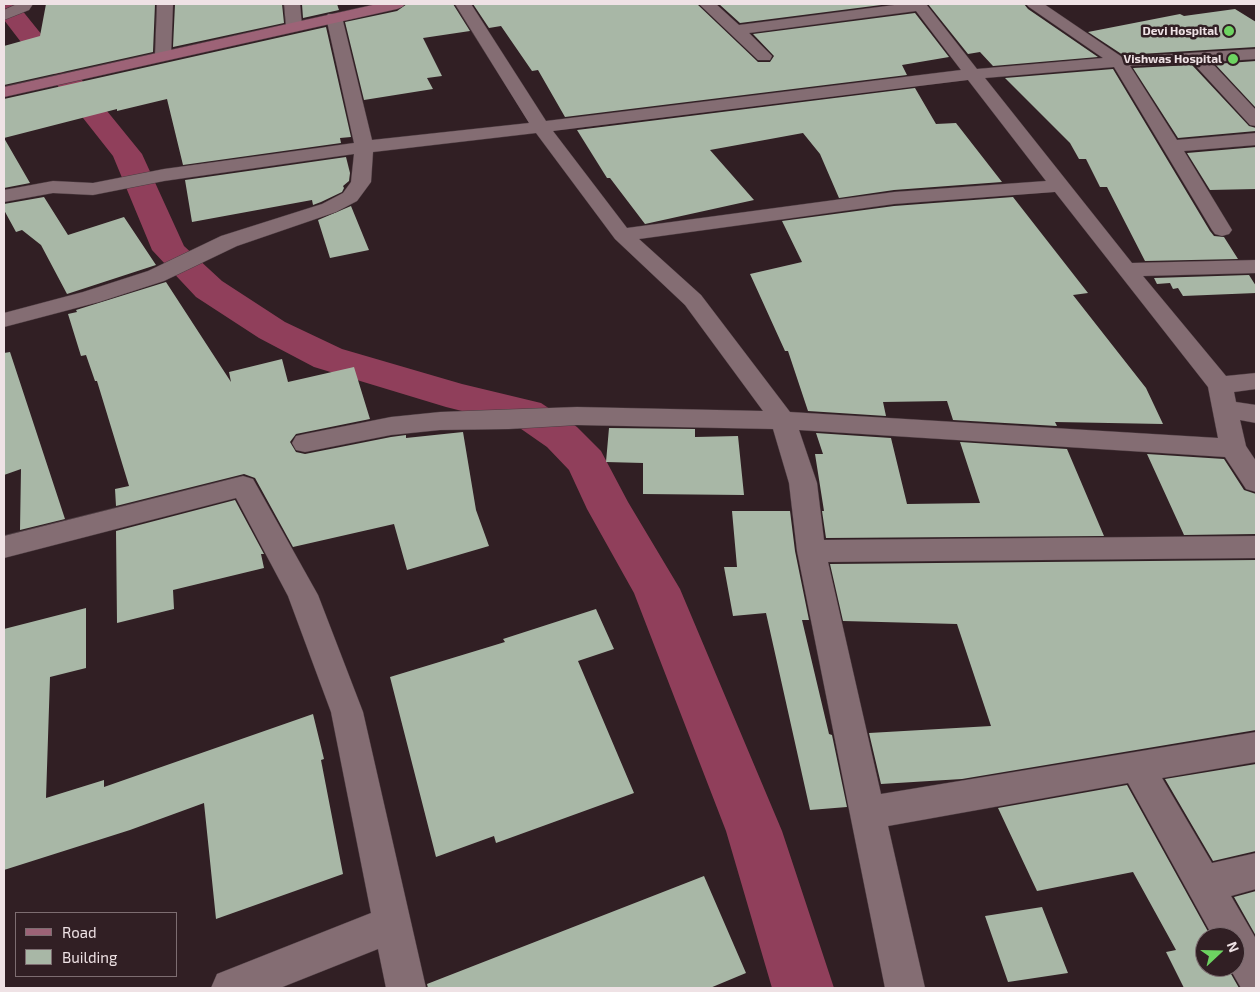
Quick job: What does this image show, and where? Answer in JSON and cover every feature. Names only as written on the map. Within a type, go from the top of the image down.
[{"type":"street","points":[[163,55],[165,4]]},
{"type":"street","points":[[292,4],[294,26]]},
{"type":"street","points":[[4,92],[397,4]]},
{"type":"street","points":[[463,4],[540,126],[622,235],[693,300],[783,420],[803,483],[811,551],[905,988]]},
{"type":"street","points":[[707,4],[764,56]]},
{"type":"street","points":[[1034,4],[1119,62],[1222,230]]},
{"type":"street","points":[[737,30],[919,5],[1223,397],[1256,414]]},
{"type":"street","points":[[4,15],[24,6]]},
{"type":"street","points":[[4,320],[91,297],[156,276],[228,241],[329,208],[350,197],[361,182],[364,147],[334,18]]},
{"type":"street","points":[[4,196],[53,187],[93,188],[164,175],[364,147],[705,108],[972,74],[1119,62],[1256,54]]},
{"type":"street","points":[[1197,57],[1256,121]]},
{"type":"street","points":[[1172,146],[1256,139]]},
{"type":"street","points":[[622,235],[894,198],[1060,186]]},
{"type":"street","points":[[1126,270],[1256,266]]},
{"type":"street","points":[[1223,397],[1256,381]]},
{"type":"street","points":[[1223,397],[1233,448],[1256,482]]},
{"type":"street","points":[[305,443],[391,426],[440,421],[509,420],[577,416],[783,420],[1233,448]]},
{"type":"street","points":[[4,547],[243,486],[303,595],[347,712],[406,988]]},
{"type":"street","points":[[811,551],[1256,547]]},
{"type":"street","points":[[867,813],[1256,747]]},
{"type":"street","points":[[1137,766],[1228,927]]},
{"type":"street","points":[[1204,884],[1256,871]]},
{"type":"street","points":[[231,988],[392,924]]},
{"type":"street","points":[[1245,957],[1256,976]]},
{"type":"building","points":[[46,4],[155,4],[153,52],[4,85],[4,46],[40,36]]},
{"type":"building","points":[[175,4],[282,4],[284,23],[173,47]]},
{"type":"building","points":[[302,4],[337,4],[339,10],[303,18]]},
{"type":"building","points":[[407,4],[453,4],[470,31],[423,38],[442,76],[427,78],[433,89],[364,100],[345,22],[397,11]]},
{"type":"building","points":[[473,4],[697,4],[758,62],[770,62],[774,56],[753,34],[915,13],[949,57],[902,65],[907,75],[565,117],[538,70],[532,71],[501,26],[489,28]]},
{"type":"building","points":[[719,4],[889,4],[740,23]]},
{"type":"building","points":[[928,4],[1024,4],[1028,9],[1098,57],[993,66],[980,52],[968,54]]},
{"type":"building","points":[[1235,9],[1256,22],[1256,47],[1123,55],[1088,32],[1180,14],[1184,16]]},
{"type":"building","points":[[326,27],[351,137],[340,138],[341,143],[183,165],[167,99],[117,111],[117,109],[4,138],[4,99]]},
{"type":"building","points":[[1256,61],[1256,108],[1215,64]]},
{"type":"building","points":[[1192,65],[1249,126],[1256,128],[1256,131],[1178,138],[1133,68]]},
{"type":"building","points":[[1113,69],[1210,231],[1214,236],[1224,237],[1238,259],[1145,261],[1107,187],[1100,187],[1086,159],[1079,159],[1070,143],[1005,78]]},
{"type":"building","points":[[915,88],[936,124],[956,123],[1002,182],[894,190],[839,198],[820,154],[803,133],[710,150],[754,200],[645,224],[610,178],[607,178],[577,130]]},
{"type":"building","points":[[4,138],[30,183],[4,188]]},
{"type":"building","points":[[1256,147],[1256,189],[1210,190],[1187,153]]},
{"type":"building","points":[[346,157],[350,173],[349,181],[343,186],[342,192],[321,202],[313,205],[312,200],[192,222],[185,180]]},
{"type":"building","points":[[44,197],[68,235],[124,217],[156,265],[67,294],[41,245],[22,230],[16,232],[4,210],[4,204]]},
{"type":"building","points":[[1013,197],[1088,293],[1073,295],[1146,388],[1163,424],[1055,422],[1057,426],[953,420],[947,401],[883,402],[886,416],[808,411],[788,351],[785,351],[750,274],[802,262],[782,221],[894,206]]},
{"type":"building","points":[[351,206],[369,250],[330,258],[318,220]]},
{"type":"building","points":[[1249,275],[1256,286],[1256,293],[1183,296],[1178,288],[1173,289],[1170,283],[1157,284],[1154,278]]},
{"type":"building","points":[[166,282],[231,382],[229,372],[282,359],[288,382],[354,367],[370,419],[296,434],[290,442],[296,452],[305,454],[406,435],[406,438],[463,432],[476,510],[489,546],[407,570],[394,524],[293,547],[255,478],[244,474],[116,506],[115,489],[129,486],[97,381],[95,381],[86,355],[81,356],[68,314]]},
{"type":"building","points":[[10,352],[65,519],[20,530],[21,469],[4,475],[4,353]]},
{"type":"building","points":[[609,428],[695,429],[695,437],[738,436],[744,495],[643,494],[643,463],[606,462]]},
{"type":"building","points":[[816,433],[891,438],[907,504],[980,503],[960,442],[1067,449],[1104,536],[826,538],[822,511],[824,511],[815,454],[823,454]]},
{"type":"building","points":[[1147,454],[1224,459],[1244,490],[1256,494],[1256,534],[1184,535]]},
{"type":"building","points":[[235,500],[264,554],[261,554],[264,568],[173,590],[174,609],[117,623],[116,531]]},
{"type":"building","points":[[732,511],[790,511],[795,551],[809,620],[802,620],[829,734],[832,735],[847,807],[810,810],[766,613],[733,616],[724,567],[737,567]]},
{"type":"building","points":[[1256,560],[1256,730],[962,779],[881,784],[869,733],[991,726],[957,624],[843,621],[830,564]]},
{"type":"building","points":[[86,608],[86,668],[50,677],[46,798],[104,780],[104,787],[313,714],[324,759],[321,760],[343,874],[216,919],[204,803],[130,830],[4,870],[4,629]]},
{"type":"building","points":[[596,609],[614,649],[578,661],[634,793],[496,843],[494,836],[436,857],[390,677],[505,642],[503,639]]},
{"type":"building","points":[[1256,764],[1256,851],[1213,861],[1165,779]]},
{"type":"building","points":[[1127,785],[1205,927],[1195,927],[1195,977],[1233,977],[1239,988],[1184,988],[1166,952],[1176,950],[1133,872],[1037,891],[998,808]]},
{"type":"building","points":[[704,876],[746,973],[710,988],[428,988],[427,984]]},
{"type":"building","points":[[1256,891],[1256,936],[1234,897]]},
{"type":"building","points":[[1042,907],[1068,973],[1008,982],[985,916]]},
{"type":"waterway","points":[[4,4],[54,66]]},
{"type":"waterway","points":[[71,85],[127,154],[169,250],[209,289],[272,330],[328,358],[460,397],[527,413],[562,437],[586,462],[609,509],[656,589],[754,831],[803,988]]},
{"type":"place","name":"Devi Hospital","points":[[1229,31]]},
{"type":"place","name":"Vishwas Hospital","points":[[1233,59]]}]
